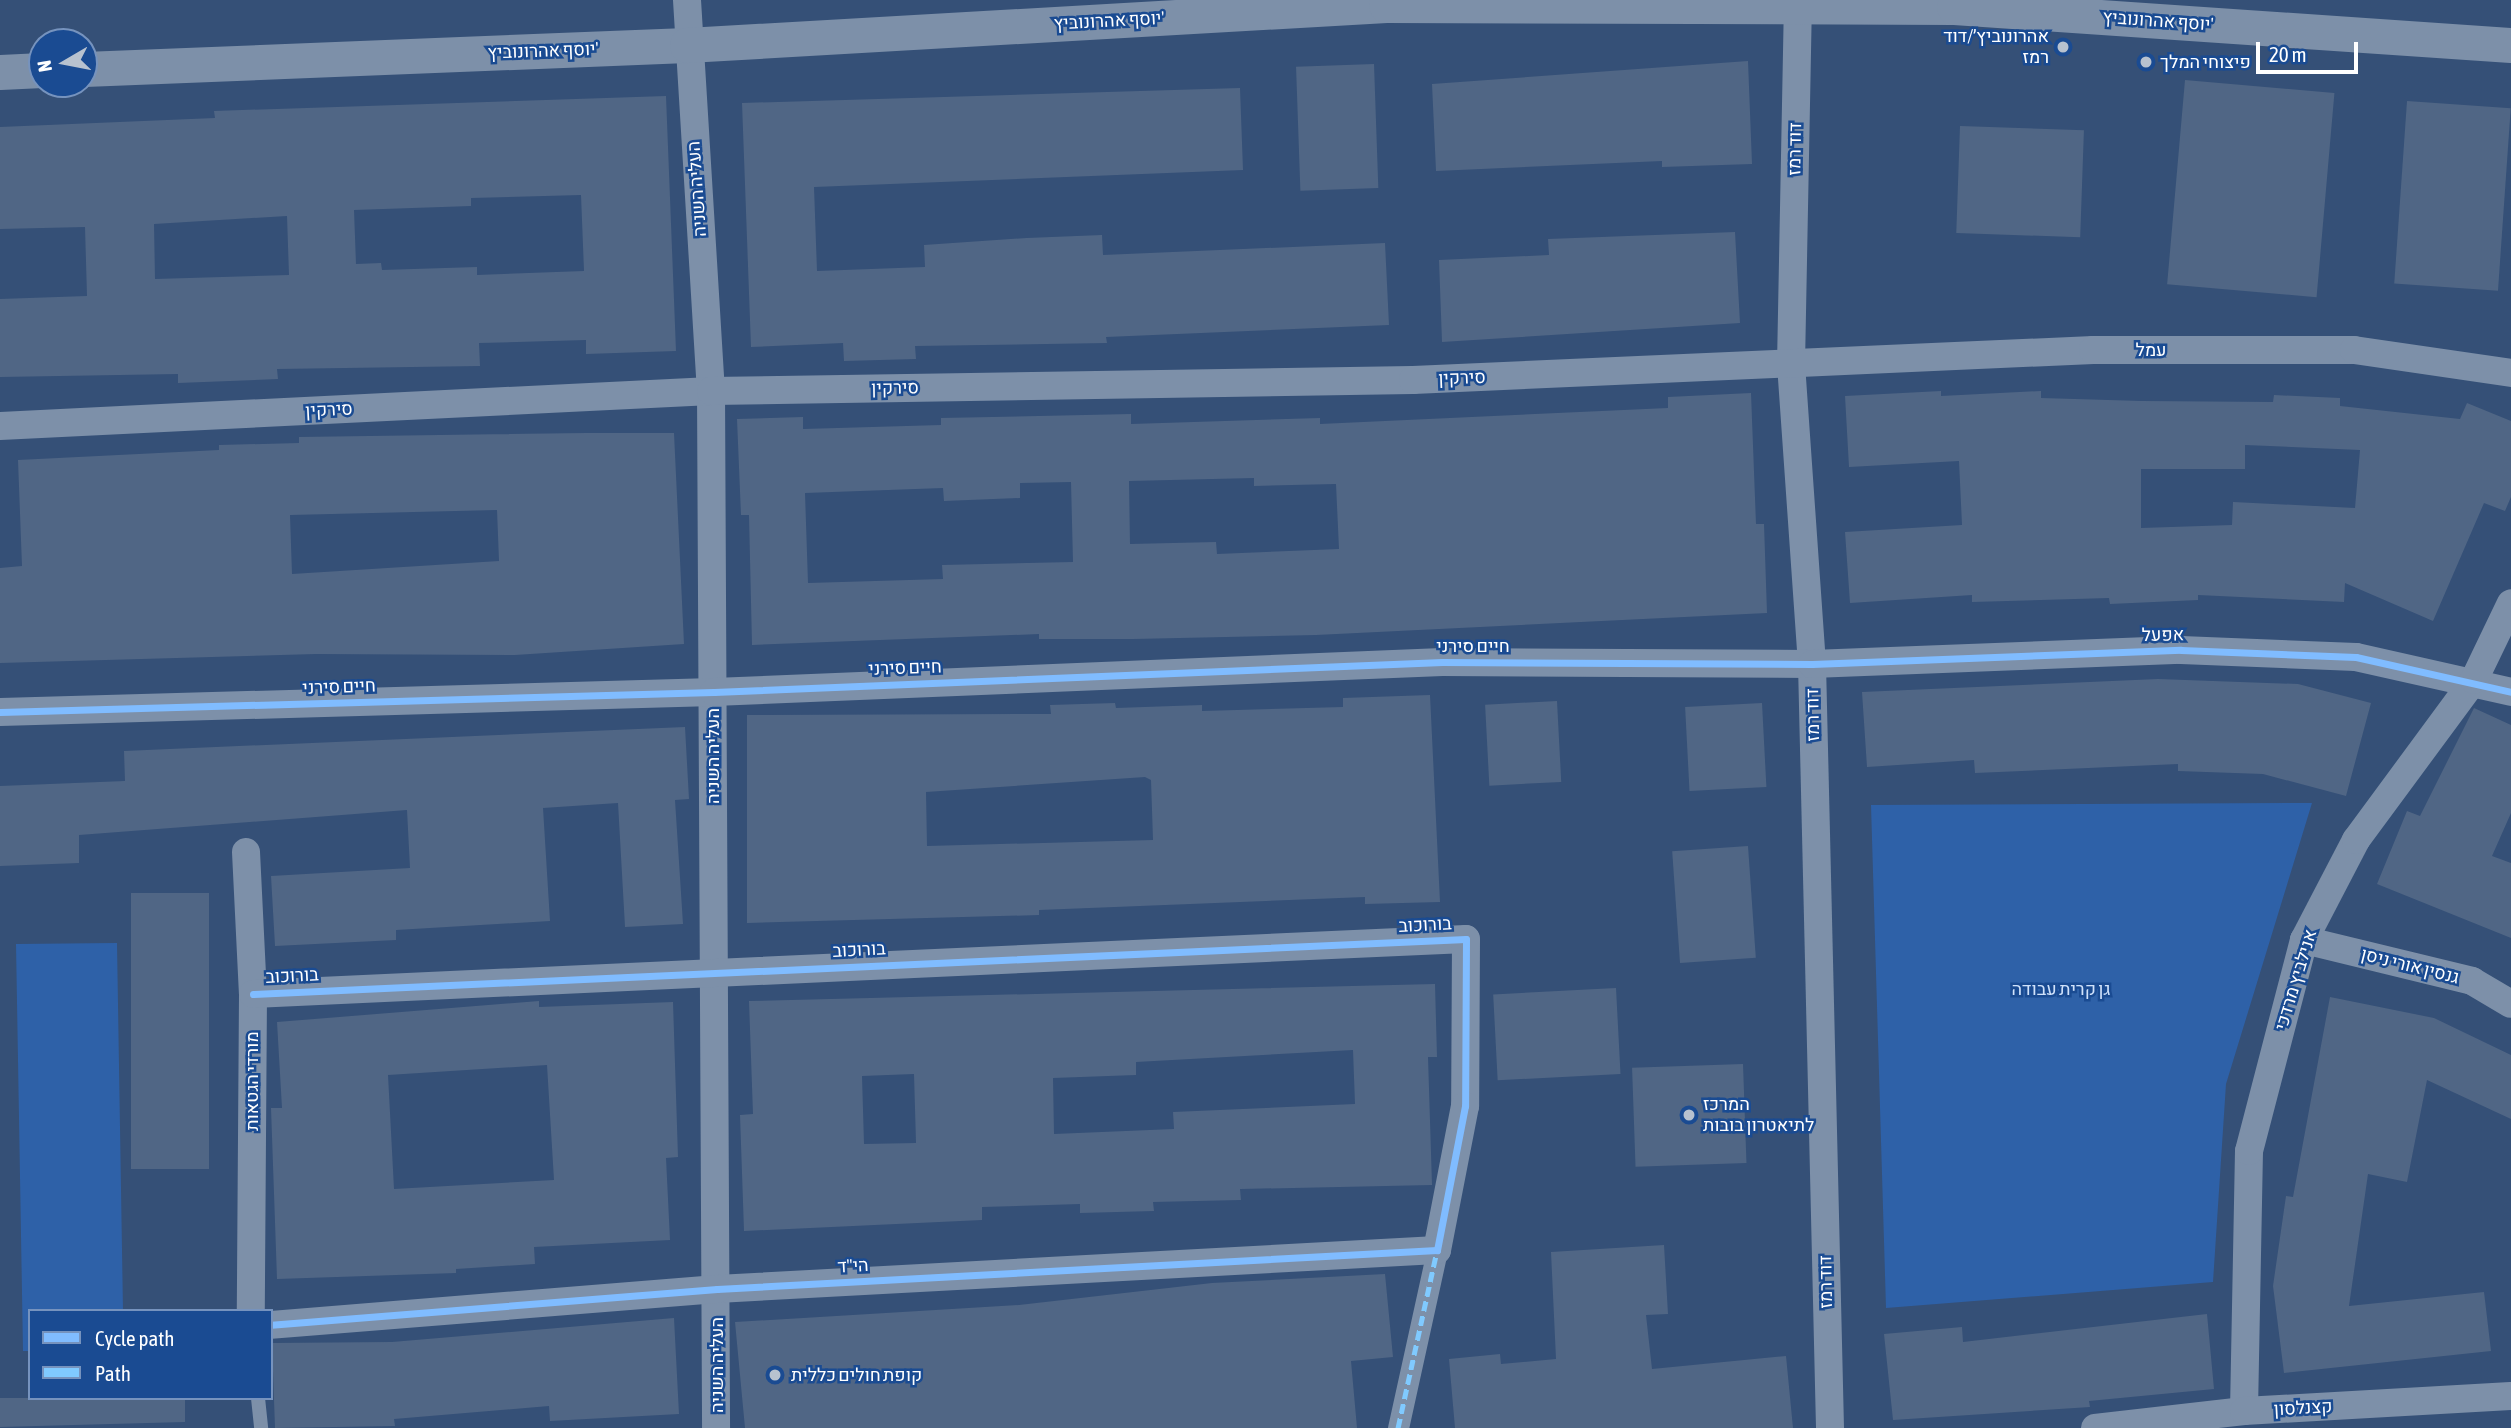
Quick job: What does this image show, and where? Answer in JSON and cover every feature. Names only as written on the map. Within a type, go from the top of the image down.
[{"type":"street","name":"העליה השניה","points":[[687,0],[687,45],[711,391],[716,1428]]},
{"type":"street","name":"יוסף אהרונוביץ'","points":[[98,68],[687,45],[1386,5],[1798,2],[1954,7],[2511,46]]},
{"type":"street","name":"דוד רמז","points":[[1798,2],[1791,364],[1812,664],[1830,1428]]},
{"type":"street","points":[[0,72],[28,71]]},
{"type":"street","name":"עמל","points":[[1791,364],[2093,350],[2354,350],[2511,373]]},
{"type":"street","name":"סירקין","points":[[0,426],[711,391],[1412,380],[1791,364]]},
{"type":"street","name":"אנילביץ מרדכי","points":[[2244,1411],[2249,1151],[2304,940],[2356,840],[2474,680],[2511,603]]},
{"type":"street","name":"אפעל","points":[[1812,664],[2182,650],[2356,657],[2474,680],[2511,692]]},
{"type":"street","name":"חיים סירני","points":[[0,712],[714,692],[1442,662],[1812,664]]},
{"type":"street","name":"מורדי הגטאות","points":[[246,852],[253,993],[251,1309]]},
{"type":"street","name":"בורוכוב","points":[[253,993],[1466,939],[1465,1106],[1437,1250]]},
{"type":"street","name":"גנסין אורי ניסן","points":[[2304,940],[2472,981],[2511,1003]]},
{"type":"street","points":[[1398,1428],[1437,1250]]},
{"type":"street","name":"הי\"ד","points":[[273,1325],[717,1289],[1437,1250]]},
{"type":"street","name":"קצנלסון","points":[[2095,1428],[2244,1411],[2511,1396]]},
{"type":"lane","points":[[258,1400],[261,1428]]},
{"type":"green space","name":"גן קרית עבודה","points":[[2312,803],[2226,1084],[2213,1282],[1886,1308],[1871,805]]},
{"type":"green space","points":[[117,943],[123,1309],[28,1309],[28,1351],[23,1351],[16,944]]},
{"type":"building","points":[[1748,61],[1752,164],[1662,167],[1662,161],[1436,171],[1432,84]]},
{"type":"building","points":[[1374,64],[1378,188],[1300,191],[1296,67]]},
{"type":"building","points":[[2185,80],[2334,93],[2317,297],[2167,284]]},
{"type":"building","points":[[1240,88],[1243,170],[814,187],[817,271],[925,267],[924,245],[1027,238],[1102,235],[1103,255],[1385,243],[1389,325],[1106,337],[1107,343],[915,346],[916,359],[844,361],[843,343],[751,347],[742,103]]},
{"type":"building","points":[[666,96],[676,351],[586,354],[586,340],[479,343],[480,366],[277,369],[278,379],[178,383],[178,374],[0,377],[0,299],[87,296],[85,227],[0,229],[0,127],[215,118],[214,111]],"holes":[[[581,195],[584,271],[477,275],[477,267],[382,270],[381,263],[356,264],[354,210],[471,206],[471,198]],[[287,216],[289,275],[155,279],[154,224]]]},
{"type":"building","points":[[2407,101],[2511,108],[2498,291],[2394,284]]},
{"type":"building","points":[[1960,126],[2084,130],[2080,237],[1956,233]]},
{"type":"building","points":[[1735,232],[1740,323],[1442,342],[1439,260],[1549,255],[1548,239]]},
{"type":"building","points":[[1941,391],[1941,396],[2041,391],[2041,398],[2273,402],[2274,395],[2340,398],[2340,406],[2460,419],[2467,403],[2511,421],[2511,497],[2505,511],[2484,503],[2433,621],[2345,583],[2344,602],[2198,595],[2198,600],[2110,604],[2109,598],[1972,602],[1972,595],[1850,603],[1845,532],[1962,525],[1959,461],[1849,467],[1845,396]],"holes":[[[2245,445],[2360,450],[2355,508],[2233,502],[2232,525],[2141,528],[2141,469],[2245,469]]]},
{"type":"building","points":[[1751,393],[1756,524],[1764,524],[1767,613],[1316,635],[1039,639],[1039,634],[752,645],[749,515],[741,515],[737,419],[803,417],[803,429],[941,425],[941,418],[1131,414],[1131,424],[1320,418],[1320,424],[1668,408],[1668,397]],"holes":[[[1254,478],[1254,486],[1336,484],[1339,549],[1217,554],[1216,542],[1130,544],[1129,481]],[[1071,482],[1073,562],[942,565],[943,579],[808,583],[805,493],[943,488],[944,501],[1020,498],[1020,483]]]},
{"type":"building","points":[[674,433],[684,644],[515,655],[316,654],[0,663],[0,568],[22,566],[18,460],[219,450],[219,445],[299,443],[299,437]],"holes":[[[497,510],[499,561],[292,574],[290,515]]]},
{"type":"building","points":[[2158,679],[2298,684],[2371,703],[2346,796],[2263,774],[2178,771],[2178,764],[1975,773],[1974,760],[1867,767],[1862,692]]},
{"type":"building","points":[[1430,695],[1440,902],[1365,904],[1365,897],[1039,910],[1039,915],[747,923],[747,715],[1051,714],[1050,705],[1115,703],[1116,708],[1202,705],[1202,711],[1343,707],[1343,698]],"holes":[[[1145,777],[1151,780],[1153,840],[927,846],[926,792]]]},
{"type":"building","points":[[1557,701],[1561,782],[1489,786],[1485,705]]},
{"type":"building","points":[[1762,703],[1766,787],[1690,791],[1685,707]]},
{"type":"building","points":[[2474,708],[2511,725],[2511,813],[2492,856],[2511,863],[2511,938],[2377,884],[2407,811],[2420,816]]},
{"type":"building","points":[[685,727],[689,799],[675,800],[683,924],[625,927],[618,803],[543,808],[550,921],[396,930],[396,940],[275,946],[271,876],[410,868],[407,810],[79,835],[79,863],[0,866],[0,786],[125,781],[124,751]]},
{"type":"building","points":[[1748,846],[1756,958],[1680,963],[1672,851]]},
{"type":"building","points":[[131,893],[209,893],[209,1169],[131,1169]]},
{"type":"building","points":[[1435,984],[1437,1057],[1428,1057],[1432,1185],[1240,1189],[1241,1200],[1153,1202],[1154,1211],[1080,1213],[1080,1204],[982,1207],[982,1220],[744,1231],[740,1115],[753,1114],[749,1001]],"holes":[[[1353,1050],[1355,1104],[1173,1112],[1174,1129],[1054,1134],[1053,1078],[1136,1075],[1136,1062]],[[914,1074],[916,1143],[864,1144],[862,1076]]]},
{"type":"building","points":[[1616,988],[1621,1074],[1498,1080],[1493,994]]},
{"type":"building","points":[[2330,997],[2434,1018],[2511,1055],[2511,1119],[2427,1080],[2407,1182],[2368,1174],[2349,1306],[2484,1292],[2491,1351],[2284,1373],[2273,1286],[2286,1196],[2293,1197]]},
{"type":"building","points":[[539,1001],[539,1007],[673,1002],[678,1157],[666,1158],[670,1240],[534,1247],[535,1264],[456,1269],[456,1273],[277,1279],[271,1108],[282,1108],[277,1022]],"holes":[[[547,1065],[554,1180],[394,1189],[388,1075]]]},
{"type":"building","name":"המרכז לתיאטרון בובות","points":[[1743,1064],[1746,1163],[1636,1167],[1632,1068]]},
{"type":"building","points":[[1664,1245],[1668,1314],[1646,1315],[1652,1369],[1786,1356],[1793,1428],[1455,1428],[1449,1359],[1500,1354],[1501,1364],[1556,1359],[1551,1252]]},
{"type":"building","points":[[1385,1274],[1393,1357],[1351,1361],[1357,1428],[745,1428],[735,1322],[1019,1305],[1212,1283]]},
{"type":"building","points":[[2207,1314],[2214,1389],[2089,1401],[2090,1407],[1893,1420],[1884,1334],[1962,1327],[1963,1342]]},
{"type":"building","points":[[674,1318],[679,1414],[550,1421],[549,1406],[394,1419],[395,1426],[275,1428],[273,1343],[392,1342]]},
{"type":"building","points":[[0,1398],[185,1400],[185,1422],[0,1427]]},
{"type":"marked path","points":[[1398,1428],[1437,1250]]},
{"type":"cycle path","points":[[0,712],[714,692],[1442,662],[1812,664],[2181,650],[2356,657],[2511,692]]},
{"type":"cycle path","points":[[253,994],[1466,939],[1465,1106],[1437,1250],[717,1289],[273,1325]]},
{"type":"place","name":"אהרונוביץ׳/דוד רמז","points":[[2063,47]]},
{"type":"place","name":"פיצוחי המלך","points":[[2146,62]]},
{"type":"place","name":"המרכז לתיאטרון בובות","points":[[1689,1115]]},
{"type":"place","name":"קופת חולים כללית","points":[[775,1375]]}]
